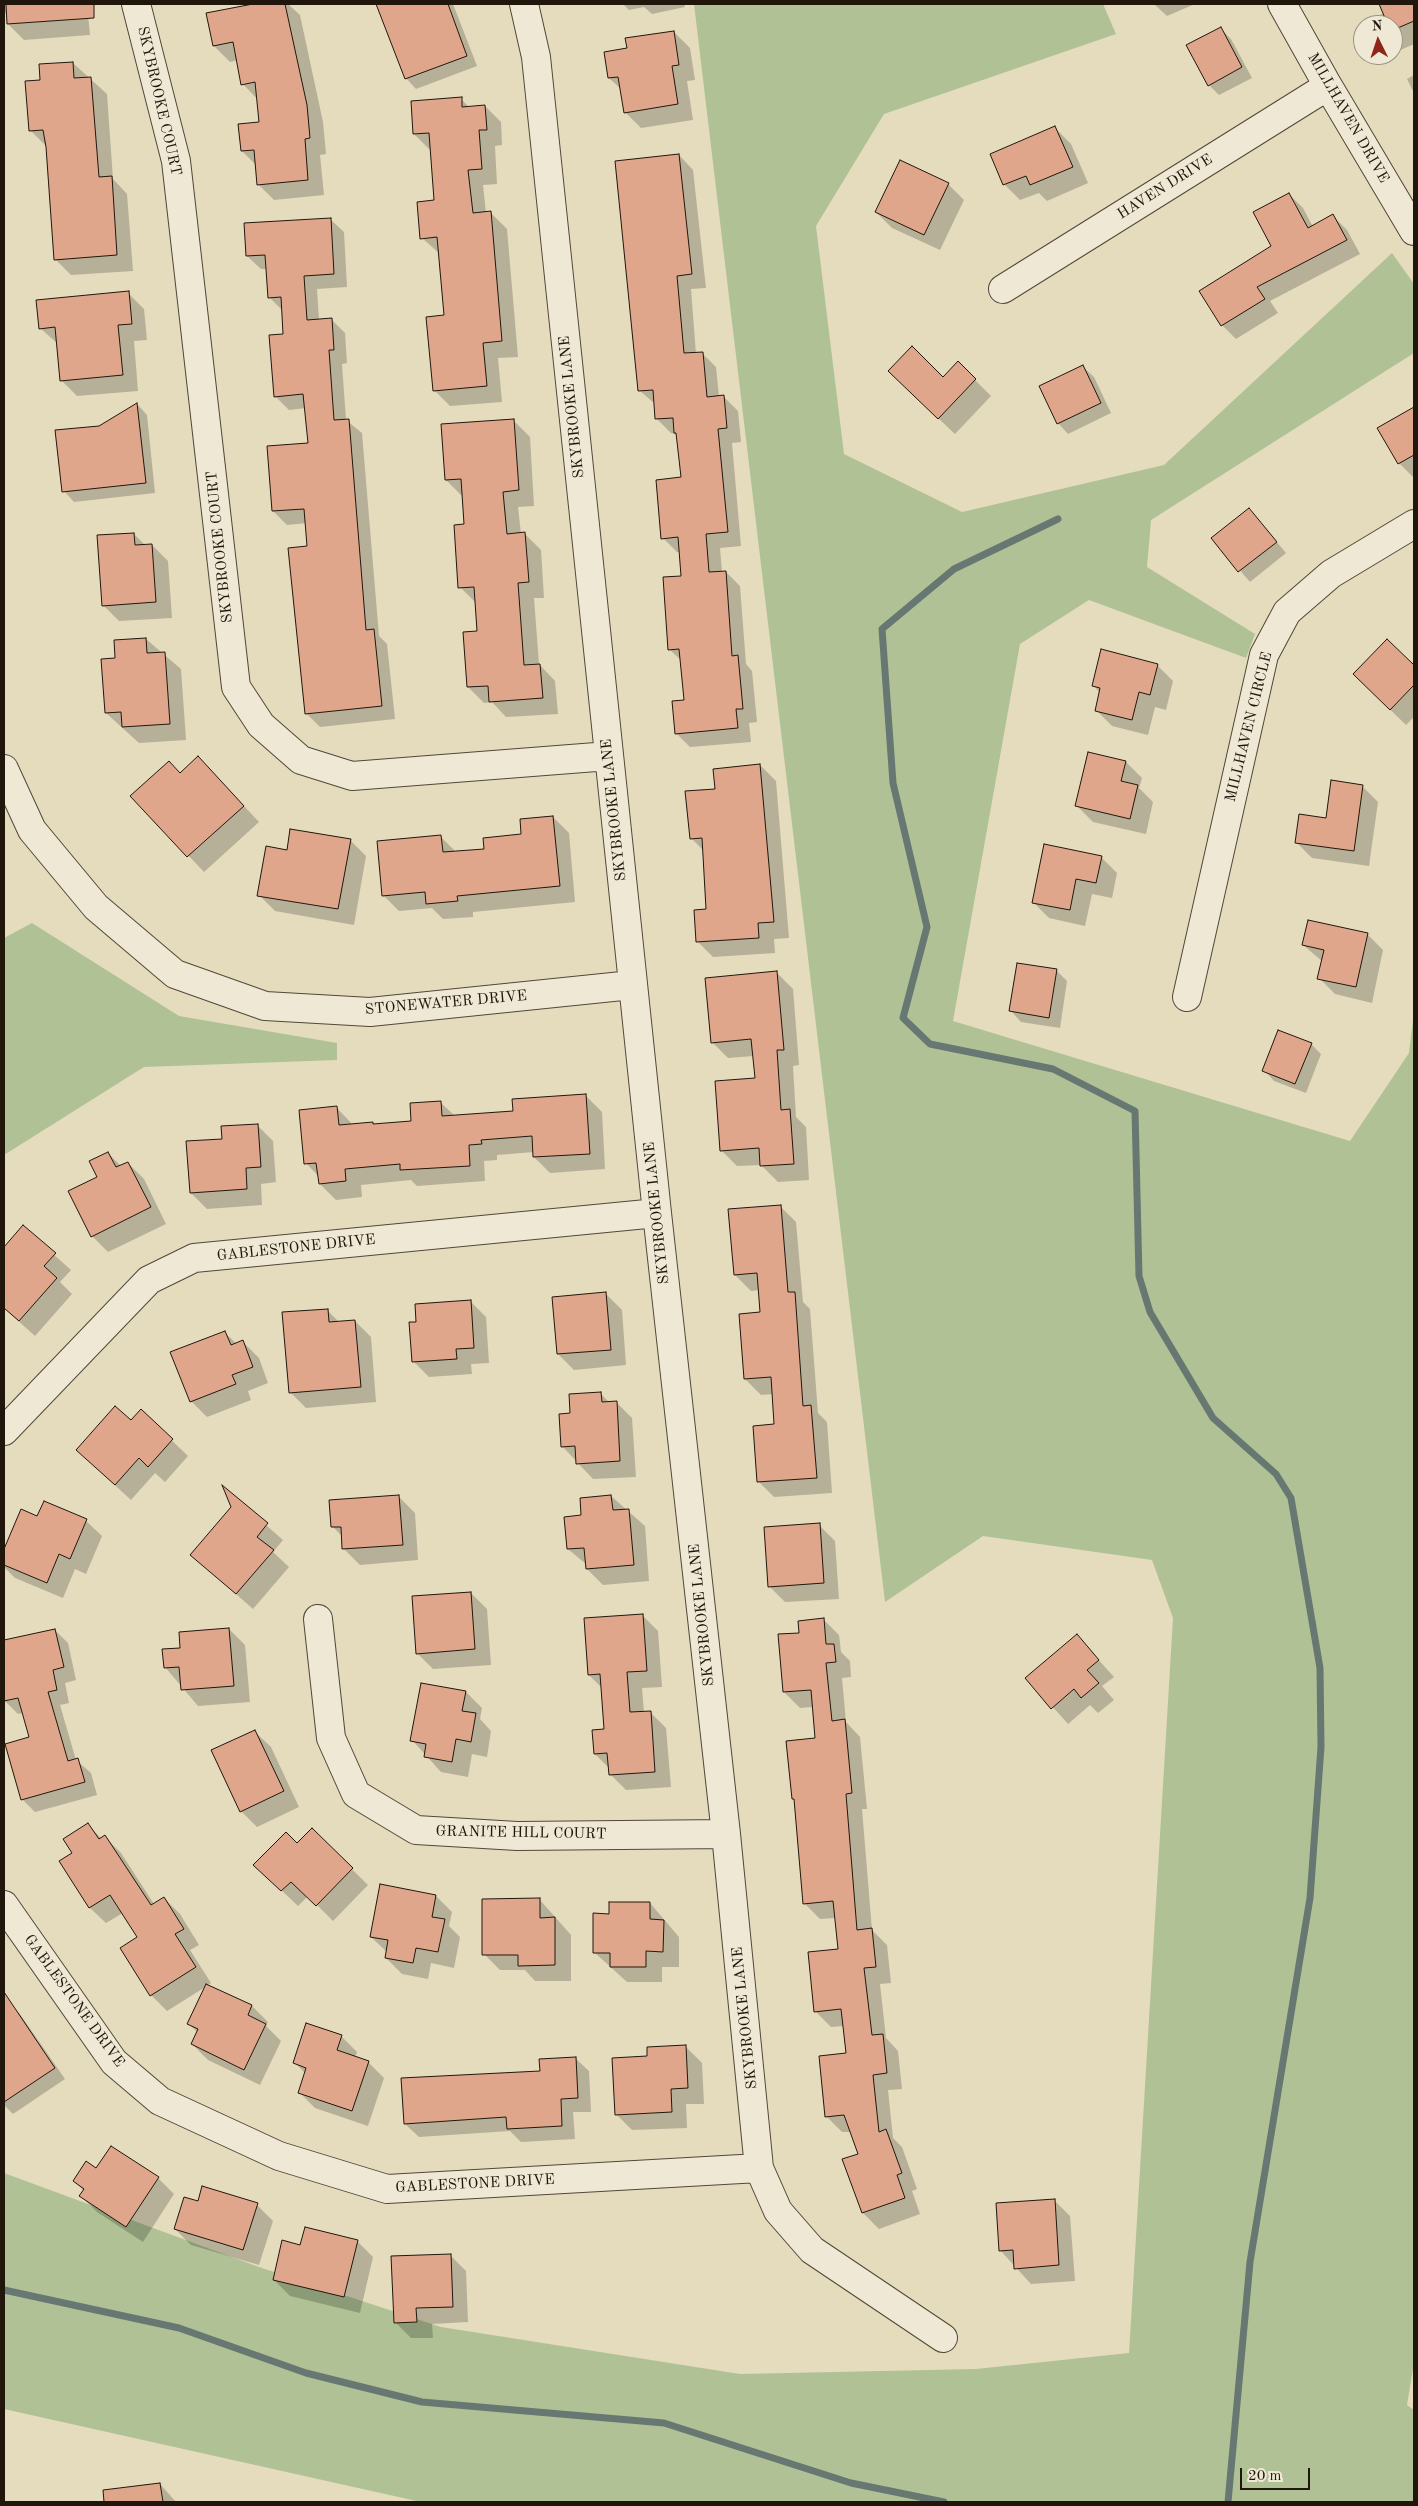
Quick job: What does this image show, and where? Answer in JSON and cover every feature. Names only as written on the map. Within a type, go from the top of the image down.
[{"type":"street","name":"SKYBROOKE COURT","points":[[136,4],[176,161],[236,687],[261,725],[301,760],[352,776],[609,756]]},
{"type":"street","name":"SKYBROOKE LANE","points":[[524,4],[536,57],[656,1212],[726,1834],[759,2168],[778,2211],[812,2250],[943,2338]]},
{"type":"street","name":"MILLHAVEN DRIVE","points":[[1282,4],[1414,231]]},
{"type":"street","name":"HAVEN DRIVE","points":[[1003,289],[1328,86]]},
{"type":"street","name":"MILLHAVEN CIRCLE","points":[[1187,997],[1264,655],[1287,612],[1331,574],[1414,524]]},
{"type":"street","name":"STONEWATER DRIVE","points":[[4,769],[32,830],[96,908],[175,974],[265,1006],[370,1012],[632,985]]},
{"type":"street","name":"GABLESTONE DRIVE","points":[[4,1431],[149,1280],[194,1258],[656,1212]]},
{"type":"street","name":"GRANITE HILL COURT","points":[[318,1619],[331,1738],[356,1794],[416,1830],[517,1836],[726,1834]]},
{"type":"street","name":"GABLESTONE DRIVE","points":[[4,1905],[114,2062],[160,2101],[279,2156],[387,2189],[759,2168]]},
{"type":"green space","points":[[694,4],[1103,4],[1116,34],[884,114],[816,226],[844,454],[962,512],[1164,465],[1392,253],[1414,284],[1414,353],[1151,520],[1147,567],[1255,634],[1246,658],[1089,600],[1020,644],[953,1021],[1350,1141],[1409,1053],[1414,1012],[1414,2363],[1407,2405],[1414,2410],[1414,2502],[421,2502],[4,2409],[4,2173],[259,2267],[441,2327],[740,2374],[976,2369],[1129,2353],[1173,1618],[1152,1560],[983,1536],[885,1602]]},
{"type":"green space","points":[[32,923],[179,1016],[337,1043],[337,1060],[144,1067],[4,1155],[4,938]]},
{"type":"building","points":[[6,4],[94,4],[94,18],[7,24]]},
{"type":"building","points":[[253,4],[285,4],[307,105],[310,138],[305,139],[308,180],[257,185],[254,150],[241,151],[238,124],[259,122],[255,82],[241,85],[233,42],[213,46],[206,13]]},
{"type":"building","points":[[376,4],[448,4],[467,56],[405,79]]},
{"type":"building","points":[[1379,4],[1414,4],[1414,21],[1403,26],[1403,15],[1384,15]]},
{"type":"building","points":[[1221,27],[1242,67],[1208,86],[1186,45]]},
{"type":"building","points":[[674,31],[679,65],[672,66],[678,104],[624,113],[618,77],[608,78],[604,52],[627,48],[625,38]]},
{"type":"building","points":[[73,62],[74,78],[91,77],[99,177],[112,176],[117,255],[54,260],[46,147],[43,130],[29,131],[25,81],[40,80],[39,64]]},
{"type":"building","points":[[462,97],[462,107],[485,105],[487,130],[479,130],[482,169],[468,170],[473,213],[491,211],[502,341],[483,343],[487,386],[433,391],[426,317],[444,315],[437,237],[420,239],[417,202],[434,200],[429,133],[413,134],[411,101]]},
{"type":"building","points":[[1055,126],[1073,167],[1030,185],[1026,176],[1003,185],[990,154]]},
{"type":"building","points":[[679,154],[692,274],[677,276],[684,353],[703,352],[707,397],[724,395],[727,428],[718,429],[728,532],[706,534],[709,572],[726,571],[732,656],[738,655],[743,709],[736,709],[738,728],[675,734],[672,701],[684,700],[679,649],[668,650],[663,577],[681,576],[678,537],[661,539],[656,480],[681,477],[673,418],[655,419],[653,390],[638,391],[615,161]]},
{"type":"building","points":[[900,160],[949,183],[924,235],[875,212]]},
{"type":"building","points":[[1289,193],[1308,228],[1333,214],[1347,240],[1257,287],[1265,299],[1221,326],[1199,291],[1271,246],[1253,212]]},
{"type":"building","points":[[331,218],[334,274],[304,276],[307,320],[332,318],[334,350],[329,350],[334,420],[349,419],[366,630],[374,629],[382,706],[305,714],[288,548],[307,546],[304,509],[272,511],[267,446],[308,443],[303,394],[274,397],[269,335],[283,334],[281,297],[268,298],[265,255],[246,256],[244,223]]},
{"type":"building","points":[[129,291],[132,324],[118,325],[123,375],[60,381],[55,327],[39,329],[36,300]]},
{"type":"building","points":[[912,346],[943,377],[958,361],[976,379],[938,419],[888,371]]},
{"type":"building","points":[[1083,365],[1101,403],[1057,424],[1039,386]]},
{"type":"building","points":[[137,403],[146,483],[62,492],[55,430],[99,426]]},
{"type":"building","points":[[1414,407],[1414,455],[1398,464],[1377,428]]},
{"type":"building","points":[[514,419],[519,490],[503,492],[507,534],[525,532],[529,582],[518,583],[524,665],[540,664],[543,698],[489,702],[488,686],[467,687],[463,632],[477,631],[474,587],[458,588],[454,525],[464,524],[461,479],[445,480],[441,424]]},
{"type":"building","points":[[1249,508],[1277,542],[1238,572],[1211,538]]},
{"type":"building","points":[[134,533],[135,545],[152,544],[156,602],[102,606],[97,535]]},
{"type":"building","points":[[146,638],[147,653],[165,652],[170,724],[122,727],[121,712],[105,713],[101,659],[115,658],[114,640]]},
{"type":"building","points":[[1387,639],[1414,665],[1414,685],[1390,710],[1353,674]]},
{"type":"building","points":[[1101,649],[1158,664],[1150,695],[1139,692],[1132,720],[1095,711],[1100,688],[1092,686]]},
{"type":"building","points":[[1088,752],[1126,761],[1121,781],[1138,785],[1130,819],[1075,806]]},
{"type":"building","points":[[198,756],[244,806],[187,857],[130,796],[169,761],[180,773]]},
{"type":"building","points":[[760,764],[774,922],[758,923],[759,938],[696,942],[694,910],[706,909],[702,838],[690,839],[685,791],[715,789],[713,769]]},
{"type":"building","points":[[1331,780],[1363,785],[1354,851],[1295,843],[1299,814],[1326,818]]},
{"type":"building","points":[[553,816],[560,886],[457,896],[458,901],[426,904],[425,892],[382,896],[377,841],[441,835],[443,852],[484,849],[483,838],[521,834],[520,819]]},
{"type":"building","points":[[290,829],[351,839],[338,909],[257,896],[266,846],[287,850]]},
{"type":"building","points":[[1044,844],[1102,856],[1096,883],[1076,879],[1070,910],[1032,903]]},
{"type":"building","points":[[1308,920],[1368,933],[1356,987],[1317,979],[1324,950],[1302,945]]},
{"type":"building","points":[[1017,963],[1057,969],[1049,1018],[1009,1011]]},
{"type":"building","points":[[777,971],[784,1050],[777,1050],[781,1110],[790,1109],[794,1164],[760,1166],[759,1148],[720,1151],[715,1081],[755,1078],[751,1039],[711,1043],[705,978]]},
{"type":"building","points":[[1278,1030],[1312,1043],[1295,1084],[1262,1071]]},
{"type":"building","points":[[586,1094],[590,1154],[533,1157],[532,1136],[481,1140],[482,1144],[469,1145],[470,1166],[400,1170],[400,1164],[345,1169],[346,1181],[319,1184],[316,1163],[304,1164],[299,1110],[337,1106],[339,1125],[373,1122],[373,1124],[411,1121],[410,1103],[441,1101],[442,1116],[513,1111],[512,1099]]},
{"type":"building","points":[[258,1124],[261,1167],[246,1168],[247,1189],[190,1193],[186,1141],[222,1139],[221,1126]]},
{"type":"building","points":[[108,1152],[116,1167],[128,1162],[151,1207],[91,1237],[68,1191],[97,1177],[89,1161]]},
{"type":"building","points":[[781,1205],[788,1292],[795,1292],[803,1406],[811,1405],[817,1478],[757,1482],[753,1426],[774,1424],[771,1377],[744,1379],[739,1314],[760,1312],[757,1273],[734,1275],[728,1209]]},
{"type":"building","points":[[23,1225],[56,1253],[44,1266],[57,1278],[19,1321],[4,1308],[4,1247]]},
{"type":"building","points":[[606,1292],[611,1350],[557,1354],[552,1297]]},
{"type":"building","points":[[471,1300],[474,1348],[456,1349],[457,1359],[412,1362],[409,1322],[416,1322],[415,1304]]},
{"type":"building","points":[[328,1309],[329,1322],[355,1320],[361,1387],[289,1393],[282,1312]]},
{"type":"building","points":[[225,1331],[231,1345],[243,1340],[253,1367],[232,1375],[236,1384],[190,1402],[170,1352]]},
{"type":"building","points":[[601,1392],[602,1402],[617,1401],[620,1461],[576,1464],[575,1446],[561,1447],[559,1414],[570,1413],[569,1394]]},
{"type":"building","points":[[115,1406],[131,1420],[141,1409],[173,1439],[148,1467],[139,1458],[115,1485],[76,1450]]},
{"type":"building","points":[[222,1485],[268,1523],[257,1537],[274,1550],[236,1594],[190,1555],[231,1507]]},
{"type":"building","points":[[399,1495],[403,1545],[342,1549],[341,1527],[331,1527],[329,1500]]},
{"type":"building","points":[[611,1495],[613,1510],[629,1509],[634,1565],[586,1569],[584,1548],[567,1549],[564,1517],[581,1515],[580,1498]]},
{"type":"building","points":[[44,1501],[87,1519],[70,1559],[59,1554],[47,1583],[4,1565],[4,1549],[21,1509],[37,1516]]},
{"type":"building","points":[[820,1523],[824,1583],[768,1587],[764,1527]]},
{"type":"building","points":[[471,1592],[475,1649],[416,1654],[412,1596]]},
{"type":"building","points":[[643,1614],[647,1671],[627,1672],[630,1712],[651,1711],[655,1772],[609,1775],[607,1753],[594,1754],[592,1730],[604,1729],[600,1674],[588,1675],[584,1618]]},
{"type":"building","points":[[824,1618],[826,1644],[834,1644],[836,1662],[826,1663],[832,1721],[845,1719],[852,1793],[846,1794],[857,1930],[872,1928],[876,1967],[864,1968],[872,2035],[883,2034],[887,2073],[873,2075],[879,2132],[886,2129],[902,2173],[897,2175],[905,2198],[862,2213],[842,2159],[858,2154],[844,2115],[825,2117],[819,2056],[846,2053],[841,2009],[814,2012],[808,1952],[838,1949],[833,1901],[803,1904],[794,1799],[792,1799],[786,1741],[815,1738],[811,1690],[783,1692],[778,1634],[799,1633],[798,1621]]},
{"type":"building","points":[[229,1628],[234,1686],[181,1690],[179,1667],[164,1668],[162,1649],[180,1648],[179,1632]]},
{"type":"building","points":[[55,1629],[64,1667],[53,1670],[57,1690],[48,1692],[68,1761],[78,1758],[85,1782],[21,1800],[5,1744],[29,1737],[18,1698],[4,1701],[4,1640]]},
{"type":"building","points":[[1077,1634],[1099,1660],[1087,1670],[1099,1683],[1081,1698],[1074,1689],[1051,1709],[1025,1678]]},
{"type":"building","points":[[421,1683],[466,1691],[462,1711],[476,1713],[471,1742],[456,1739],[452,1762],[424,1757],[426,1744],[410,1741]]},
{"type":"building","points":[[255,1730],[284,1791],[240,1812],[211,1750]]},
{"type":"building","points":[[88,1823],[99,1839],[105,1835],[151,1905],[164,1897],[184,1929],[175,1934],[196,1967],[150,1996],[120,1948],[137,1937],[110,1895],[89,1908],[59,1861],[72,1853],[63,1839]]},
{"type":"building","points":[[312,1828],[353,1868],[316,1906],[291,1882],[281,1891],[253,1865],[286,1832],[297,1843]]},
{"type":"building","points":[[380,1884],[436,1895],[432,1917],[445,1919],[438,1952],[416,1948],[413,1963],[385,1958],[388,1940],[370,1937]]},
{"type":"building","points":[[540,1898],[540,1918],[555,1917],[555,1965],[518,1966],[518,1955],[482,1955],[482,1899]]},
{"type":"building","points":[[609,1902],[650,1902],[650,1919],[664,1920],[663,1952],[646,1951],[646,1967],[610,1967],[610,1953],[593,1953],[593,1913],[609,1914]]},
{"type":"building","points":[[206,1984],[252,2005],[248,2015],[266,2024],[244,2070],[191,2044],[198,2029],[187,2024]]},
{"type":"building","points":[[4,1992],[55,2068],[4,2102]]},
{"type":"building","points":[[306,2023],[342,2035],[337,2050],[369,2061],[352,2111],[298,2093],[306,2068],[293,2063]]},
{"type":"building","points":[[686,2045],[688,2088],[671,2089],[672,2112],[615,2115],[612,2058],[647,2056],[647,2047]]},
{"type":"building","points":[[576,2057],[578,2098],[561,2099],[562,2126],[507,2129],[506,2117],[404,2124],[401,2078],[540,2071],[539,2059]]},
{"type":"building","points":[[111,2146],[159,2177],[126,2227],[79,2196],[84,2189],[73,2181],[86,2161],[96,2168]]},
{"type":"building","points":[[202,2186],[258,2203],[243,2250],[174,2229],[184,2197],[198,2201]]},
{"type":"building","points":[[1055,2199],[1059,2265],[1014,2269],[1013,2250],[999,2251],[996,2203]]},
{"type":"building","points":[[305,2227],[358,2240],[344,2297],[273,2280],[282,2240],[300,2245]]},
{"type":"building","points":[[451,2254],[453,2307],[416,2308],[417,2322],[394,2323],[391,2256]]},
{"type":"building","points":[[160,2483],[163,2502],[104,2502],[103,2490]]},
{"type":"waterway","points":[[1058,519],[954,569],[882,629],[893,783],[927,927],[903,1018],[930,1044],[1053,1069],[1135,1111],[1139,1276],[1150,1312],[1213,1418],[1276,1474],[1291,1498],[1320,1668],[1321,1747],[1310,1898],[1250,2262],[1228,2502]]},
{"type":"waterway","points":[[4,2290],[179,2328],[306,2373],[422,2402],[664,2423],[851,2483],[944,2502]]}]
